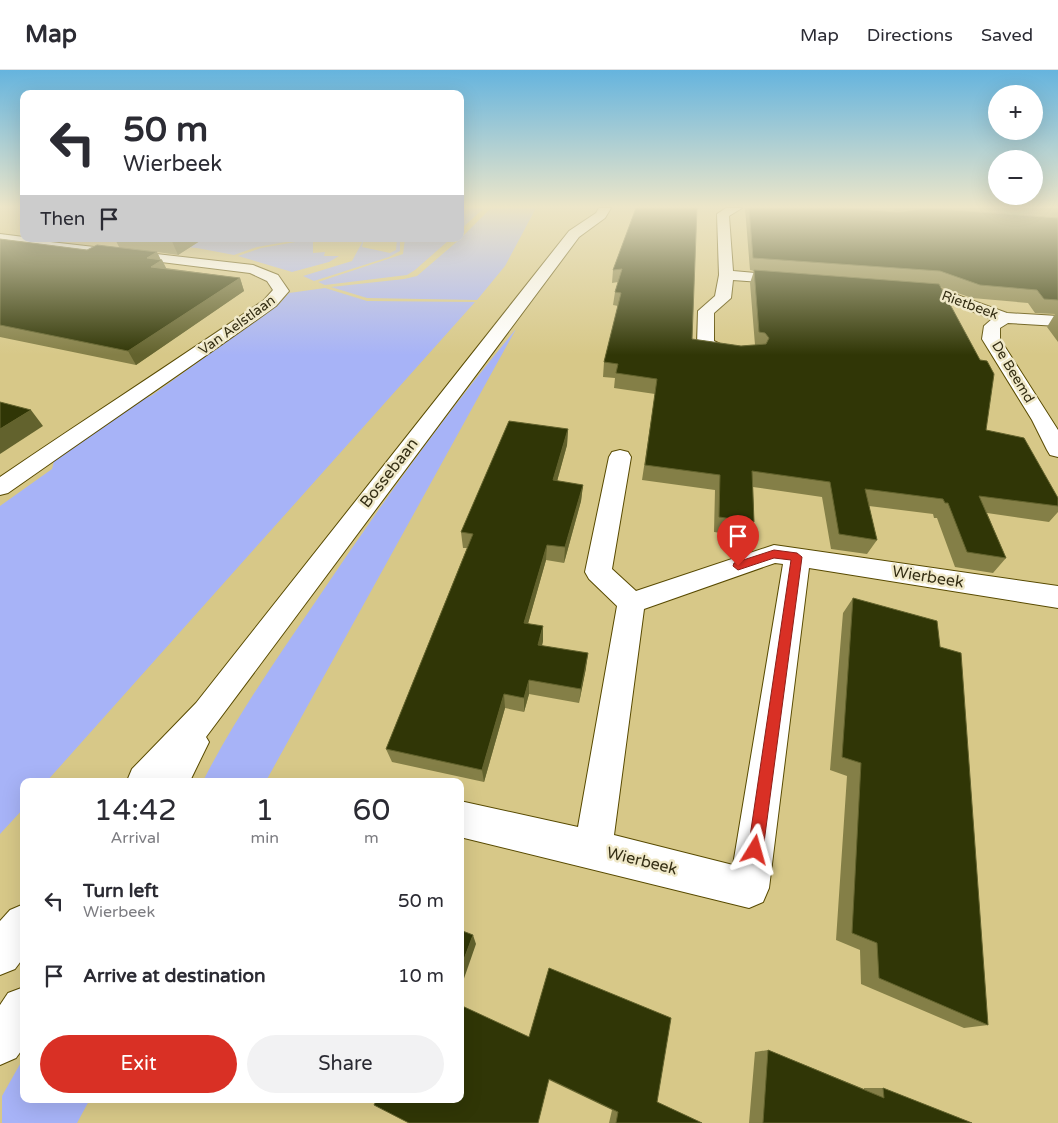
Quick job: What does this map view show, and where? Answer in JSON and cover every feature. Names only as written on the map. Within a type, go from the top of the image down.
[{"type":"street","name":"Van Aelstlaan","points":[[0,488],[104,415],[151,387],[270,303],[281,291],[274,278],[253,269],[156,257]]},
{"type":"street","name":"Bossebaan","points":[[147,778],[207,713],[552,257]]},
{"type":"street","points":[[725,257],[726,275],[723,298],[706,311],[706,344],[722,351],[754,354]]},
{"type":"street","points":[[726,275],[805,281]]},
{"type":"street","name":"Rietbeek","points":[[894,288],[933,291],[1005,318]]},
{"type":"street","name":"De Beemd","points":[[1058,321],[1005,318],[992,326],[991,339],[1042,420],[1058,450]]},
{"type":"street","points":[[620,457],[598,572],[631,603]]},
{"type":"street","name":"Wierbeek","points":[[797,557],[749,888],[593,849],[631,603],[774,554],[797,557],[1058,597]]},
{"type":"street","name":"Bossebaan","points":[[174,778],[207,713]]},
{"type":"street","points":[[464,820],[593,849]]},
{"type":"street","points":[[0,954],[20,929]]},
{"type":"street","points":[[0,1042],[20,1014]]},
{"type":"shaded area","points":[[242,257],[337,257],[329,262],[292,272]]},
{"type":"shaded area","points":[[354,257],[389,257],[314,281],[303,276],[352,261]]},
{"type":"shaded area","points":[[393,257],[430,257],[407,275],[325,285],[318,282]]},
{"type":"shaded area","points":[[439,257],[510,257],[505,266],[477,300],[367,298],[331,287],[417,276]]},
{"type":"shaded area","points":[[325,288],[367,301],[475,302],[50,778],[20,778],[20,812],[0,834],[0,506],[52,469],[54,461],[137,401],[151,396],[280,303],[289,293]]},
{"type":"shaded area","points":[[516,329],[268,778],[205,778],[256,690],[286,645],[413,462]]},
{"type":"shaded area","points":[[20,1064],[20,1103],[88,1103],[77,1123],[2,1123],[2,1096]]},
{"type":"building","points":[[0,257],[148,257],[147,258],[162,260],[151,267],[240,278],[128,351],[0,325]]},
{"type":"building","points":[[618,257],[695,257],[692,339],[741,346],[766,344],[769,338],[765,333],[759,332],[754,270],[939,284],[980,360],[987,361],[994,374],[986,430],[1024,438],[1058,498],[1058,506],[979,496],[1006,558],[967,552],[948,503],[945,503],[943,499],[865,489],[877,540],[839,534],[830,482],[752,471],[754,522],[719,517],[720,475],[645,465],[657,379],[616,373],[618,364],[604,362],[621,293],[615,292],[622,269],[613,270]]},
{"type":"building","points":[[1058,257],[1058,300],[1044,299],[1037,290],[980,285],[940,271],[753,258]]},
{"type":"building","points":[[0,402],[31,410],[0,429]]},
{"type":"building","points":[[509,421],[568,429],[553,480],[583,485],[565,547],[547,545],[524,623],[543,626],[538,645],[588,653],[581,689],[529,680],[524,698],[504,694],[482,770],[386,749],[473,534],[461,532]]},
{"type":"building","points":[[853,598],[937,621],[940,647],[961,653],[988,1025],[879,978],[877,943],[852,933],[861,763],[842,757]]},
{"type":"building","points":[[464,932],[473,935],[464,959]]},
{"type":"building","points":[[549,968],[671,1018],[657,1102],[702,1123],[616,1123],[618,1112],[549,1079],[538,1123],[409,1123],[374,1105],[375,1103],[464,1103],[464,1007],[529,1037]]},
{"type":"building","points":[[768,1050],[884,1098],[883,1088],[972,1123],[763,1123]]},
{"type":"route","points":[[738,566],[774,554],[797,557],[755,850]]}]
